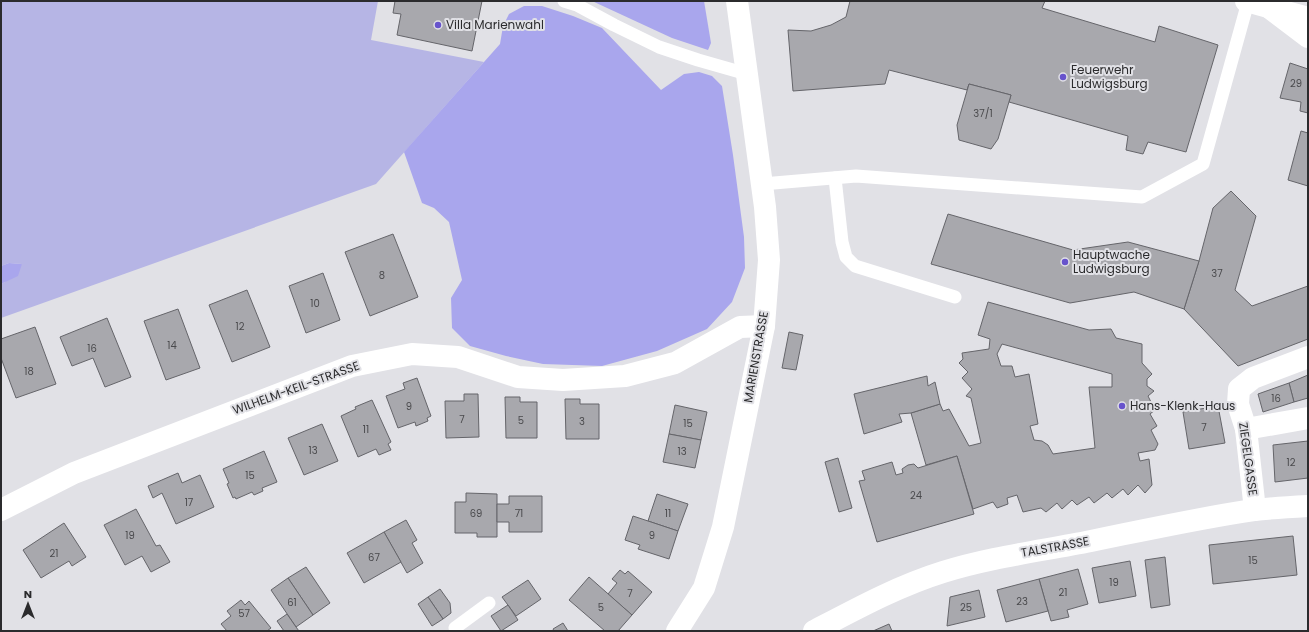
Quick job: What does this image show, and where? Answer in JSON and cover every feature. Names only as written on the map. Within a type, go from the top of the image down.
[{"type":"street","name":"MARIENSTRASSE","points":[[677,631],[704,588],[723,527],[764,326],[769,260],[762,184],[737,1]]},
{"type":"street","points":[[1247,1],[1271,9],[1308,18]]},
{"type":"street","points":[[1271,9],[1308,37]]},
{"type":"street","name":"WILHELM-KEIL-STRASSE","points":[[1,510],[74,473],[352,366],[412,354],[458,357],[518,377],[563,380],[626,376],[675,363],[740,327],[764,326]]},
{"type":"street","name":"ZIEGELGASSE","points":[[1255,510],[1246,429],[1238,404],[1239,389],[1253,378],[1308,357]]},
{"type":"street","points":[[1246,429],[1308,418]]},
{"type":"street","name":"TALSTRASSE","points":[[814,631],[883,595],[912,583],[968,565],[1006,556],[1089,542],[1189,521],[1255,510],[1308,506]]},
{"type":"lane","points":[[564,1],[577,5],[659,47],[747,74]]},
{"type":"lane","points":[[762,184],[856,176],[1142,197],[1203,164],[1247,1]]},
{"type":"lane","points":[[835,178],[842,242],[846,257],[855,266],[955,297]]},
{"type":"lane","points":[[457,631],[455,628],[489,603]]},
{"type":"shaded area","points":[[1,1],[378,1],[371,40],[484,62],[376,184],[1,318],[1,284],[5,282],[22,264],[9,263],[1,266]]},
{"type":"shaded area","points":[[592,1],[704,1],[711,43],[708,50],[672,38]]},
{"type":"shaded area","points":[[524,6],[542,6],[573,16],[602,28],[661,90],[684,74],[699,72],[712,76],[722,86],[744,237],[745,268],[732,302],[707,329],[657,351],[602,366],[543,364],[506,356],[470,346],[452,328],[451,298],[462,280],[449,222],[434,208],[422,203],[404,152],[500,44],[503,26],[509,14]]},
{"type":"shaded area","points":[[9,263],[22,264],[18,276],[1,284],[1,266]]},
{"type":"building","name":"Villa Marienwahl","points":[[395,1],[482,1],[472,51],[397,35],[401,14],[393,13]]},
{"type":"building","name":"Feuerwehr Ludwigsburg","points":[[850,1],[1045,1],[1042,8],[1155,42],[1159,26],[1218,45],[1186,152],[1148,142],[1143,154],[1126,150],[1128,136],[1009,102],[1011,95],[969,84],[967,90],[889,70],[885,84],[793,91],[788,30],[811,31],[831,25],[846,17]]},
{"type":"building","points":[[1290,63],[1308,69],[1308,113],[1300,111],[1301,102],[1280,98]]},
{"type":"building","points":[[969,84],[1011,95],[998,139],[991,149],[959,140],[957,125]]},
{"type":"building","points":[[1301,131],[1308,133],[1308,186],[1288,180]]},
{"type":"building","points":[[1231,191],[1256,216],[1235,290],[1252,306],[1308,286],[1308,339],[1238,366],[1184,309],[1213,208]]},
{"type":"building","name":"Hauptwache Ludwigsburg","points":[[948,214],[1073,250],[1128,242],[1199,261],[1184,309],[1134,292],[1070,303],[931,264]]},
{"type":"building","points":[[393,234],[418,297],[370,316],[345,252]]},
{"type":"building","points":[[323,273],[340,320],[306,333],[289,286]]},
{"type":"building","points":[[247,290],[270,347],[232,362],[209,305]]},
{"type":"building","name":"Hans-Klenk-Haus","points":[[988,302],[1089,330],[1111,329],[1116,338],[1142,344],[1142,363],[1152,374],[1147,379],[1147,386],[1154,391],[1148,396],[1155,410],[1150,414],[1157,426],[1151,430],[1158,444],[1155,450],[1138,453],[1140,461],[1149,459],[1152,485],[1145,493],[1138,485],[1128,495],[1123,489],[1112,498],[1107,493],[1094,503],[1089,497],[1077,505],[1072,500],[1062,509],[1057,503],[1046,512],[1041,508],[1023,512],[1017,495],[1007,498],[1008,504],[997,508],[993,502],[973,509],[957,456],[926,465],[911,413],[940,404],[943,411],[949,409],[969,446],[981,443],[971,398],[966,396],[972,389],[962,378],[968,372],[959,363],[963,359],[962,353],[989,349],[990,339],[978,335]],"holes":[[[1002,344],[1112,374],[1112,387],[1089,387],[1095,448],[1053,454],[1048,445],[1042,441],[1034,440],[1030,426],[1038,424],[1029,374],[1015,377],[1012,366],[1001,366],[997,354]]]},
{"type":"building","points":[[178,309],[200,368],[166,380],[144,321]]},
{"type":"building","points":[[107,318],[131,377],[105,387],[93,358],[72,366],[60,337]]},
{"type":"building","points":[[35,327],[56,384],[16,398],[1,358],[1,339]]},
{"type":"building","points":[[789,332],[803,335],[796,370],[782,368]]},
{"type":"building","points":[[1308,375],[1308,398],[1294,402],[1289,383]]},
{"type":"building","points":[[927,376],[928,386],[935,382],[940,404],[911,413],[899,414],[902,422],[864,434],[854,394]]},
{"type":"building","points":[[417,378],[431,416],[427,418],[428,421],[416,426],[415,422],[398,428],[386,396],[405,389],[403,383]]},
{"type":"building","points":[[1289,383],[1294,402],[1263,412],[1258,394]]},
{"type":"building","points":[[464,394],[478,394],[479,437],[446,438],[445,401],[464,401]]},
{"type":"building","points":[[505,397],[520,397],[520,402],[537,402],[537,438],[506,438]]},
{"type":"building","points":[[565,399],[580,399],[580,404],[599,404],[599,439],[566,439]]},
{"type":"building","points":[[372,400],[391,442],[388,444],[391,450],[379,455],[376,449],[358,457],[341,416],[356,409],[355,407]]},
{"type":"building","points":[[675,405],[707,412],[701,440],[669,434]]},
{"type":"building","points":[[1218,406],[1225,443],[1189,449],[1183,412]]},
{"type":"building","points":[[322,424],[338,461],[304,475],[288,438]]},
{"type":"building","points":[[669,434],[701,440],[695,468],[663,462]]},
{"type":"building","points":[[1308,441],[1308,478],[1275,482],[1273,445]]},
{"type":"building","points":[[264,451],[277,482],[262,488],[263,491],[254,495],[252,492],[236,499],[235,497],[233,498],[223,469]]},
{"type":"building","points":[[957,456],[974,514],[877,542],[859,481],[865,480],[862,471],[892,462],[896,475],[903,473],[902,469],[908,465],[914,464],[918,468]]},
{"type":"building","points":[[838,458],[852,508],[839,512],[825,462]]},
{"type":"building","points":[[178,473],[182,483],[200,475],[214,507],[176,524],[162,493],[153,498],[148,486]]},
{"type":"building","points":[[466,493],[497,494],[497,537],[477,537],[477,533],[455,533],[455,502],[466,502]]},
{"type":"building","points":[[657,494],[688,504],[678,531],[648,521]]},
{"type":"building","points":[[509,496],[542,496],[542,532],[509,532],[509,522],[497,522],[497,504],[509,504]]},
{"type":"building","points":[[136,509],[156,546],[160,545],[170,562],[151,572],[142,556],[125,565],[104,525]]},
{"type":"building","points":[[633,516],[678,531],[669,559],[638,549],[640,545],[625,540]]},
{"type":"building","points":[[406,520],[417,540],[412,543],[423,563],[407,573],[384,532]]},
{"type":"building","points":[[64,523],[86,557],[72,566],[69,561],[41,578],[23,550]]},
{"type":"building","points":[[384,532],[401,562],[364,583],[347,553]]},
{"type":"building","points":[[1293,536],[1297,575],[1213,584],[1209,545]]},
{"type":"building","points":[[1165,557],[1170,605],[1151,608],[1145,560]]},
{"type":"building","points":[[1130,561],[1136,596],[1099,603],[1092,568]]},
{"type":"building","points":[[306,567],[330,603],[313,615],[288,578]]},
{"type":"building","points":[[1078,569],[1088,604],[1067,610],[1069,617],[1051,621],[1039,579]]},
{"type":"building","points":[[620,570],[625,574],[628,571],[652,592],[632,615],[608,594],[617,583],[612,579]]},
{"type":"building","points":[[589,577],[632,615],[618,631],[605,631],[569,600]]},
{"type":"building","points":[[288,578],[313,615],[296,627],[271,590]]},
{"type":"building","points":[[1039,579],[1048,611],[1006,622],[997,590]]},
{"type":"building","points":[[528,580],[541,599],[516,616],[502,597]]},
{"type":"building","points":[[440,589],[450,603],[451,613],[443,619],[428,597]]},
{"type":"building","points":[[979,590],[985,617],[947,626],[950,597]]},
{"type":"building","points":[[428,597],[443,619],[432,626],[418,604]]},
{"type":"building","points":[[241,600],[245,605],[249,601],[271,628],[267,631],[227,631],[221,624],[231,616],[227,611]]},
{"type":"building","points":[[508,605],[518,620],[501,631],[491,616]]},
{"type":"building","points":[[287,614],[299,631],[284,631],[277,621]]},
{"type":"building","points":[[563,623],[568,631],[554,631],[553,629]]},
{"type":"building","points":[[889,624],[892,631],[873,631]]},
{"type":"place","name":"Villa Marienwahl","points":[[438,25]]},
{"type":"place","name":"Feuerwehr Ludwigsburg","points":[[1063,77]]},
{"type":"place","name":"Hauptwache Ludwigsburg","points":[[1065,262]]},
{"type":"place","name":"Hans-Klenk-Haus","points":[[1122,406]]}]
